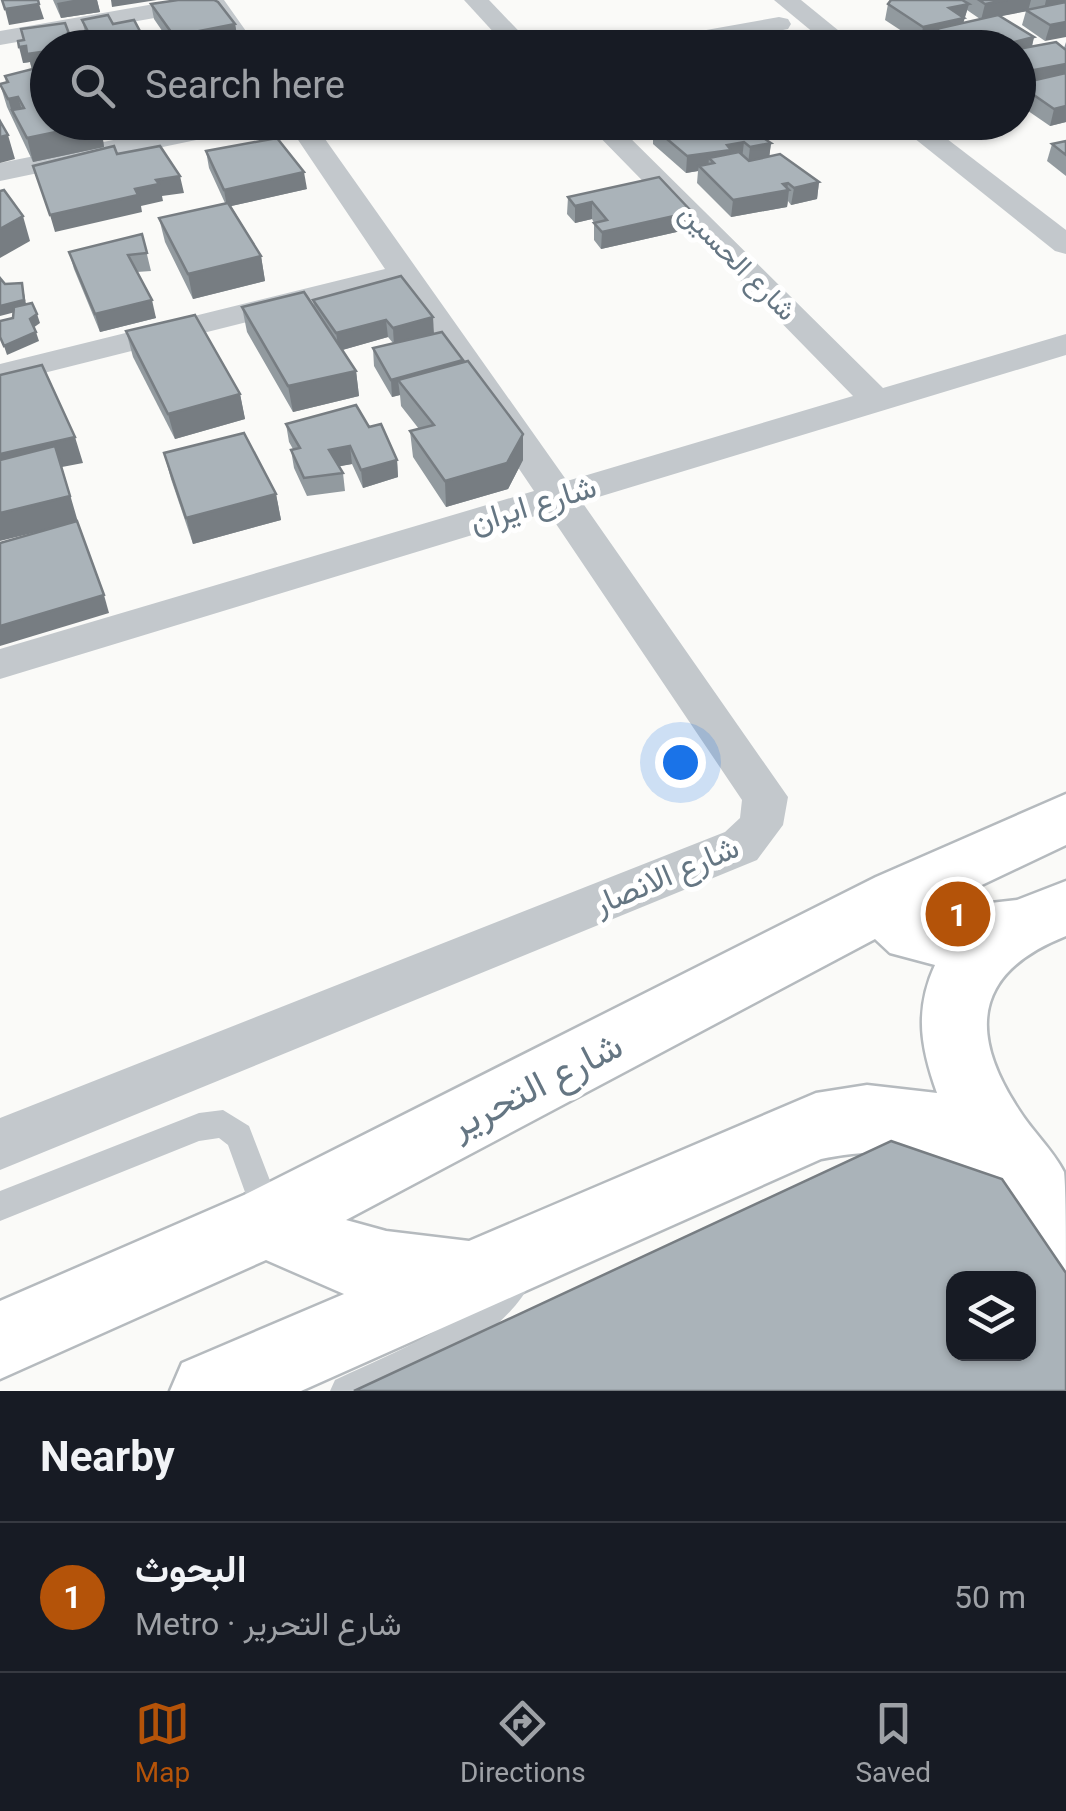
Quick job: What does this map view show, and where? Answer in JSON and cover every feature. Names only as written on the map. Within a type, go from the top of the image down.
[{"type":"main road","name":"شارع التحرير","points":[[0,1340],[270,1220],[898,896],[1066,818]]},
{"type":"main road","points":[[898,896],[891,910],[897,925],[912,937],[931,940],[1043,918]]},
{"type":"main road","points":[[1043,918],[990,944],[967,969],[954,1000],[952,1036],[961,1074],[1010,1158],[1066,1234]]},
{"type":"main road","points":[[210,1391],[816,1127],[846,1119],[912,1119],[978,1140],[1010,1158]]},
{"type":"main road","points":[[270,1220],[330,1254],[375,1269],[501,1264]]},
{"type":"street","points":[[45,30],[212,0],[233,30]]},
{"type":"street","points":[[476,0],[505,30]]},
{"type":"street","points":[[717,30],[824,3]]},
{"type":"street","points":[[756,4],[787,11],[818,30]]},
{"type":"street","points":[[0,38],[30,33]]},
{"type":"street","points":[[0,172],[156,140]]},
{"type":"street","name":"شارع الانصار","points":[[0,1144],[741,846],[754,836],[766,812],[765,797],[312,140]]},
{"type":"street","name":"شارع الحسين","points":[[616,140],[877,400]]},
{"type":"street","points":[[930,140],[1066,245]]},
{"type":"street","points":[[974,140],[1037,186]]},
{"type":"street","points":[[0,374],[403,274]]},
{"type":"street","name":"شارع ايران","points":[[0,664],[1066,344]]},
{"type":"lane","points":[[0,1206],[198,1127],[222,1124],[239,1136],[270,1220]]},
{"type":"lane","points":[[346,1391],[474,1327],[516,1282],[501,1264]]},
{"type":"building","points":[[2,0],[38,0],[39,4],[5,9]]},
{"type":"building","points":[[214,0],[235,24],[204,30],[170,30],[151,4]]},
{"type":"building","points":[[891,0],[962,0],[969,4],[949,8],[964,18],[923,27],[888,4]]},
{"type":"building","points":[[1066,2],[1066,22],[1050,25],[1026,10]]},
{"type":"building","points":[[108,15],[113,24],[134,20],[139,30],[87,30],[82,20]]},
{"type":"building","points":[[998,15],[1023,30],[937,30]]},
{"type":"building","points":[[65,23],[68,30],[30,30],[27,54],[26,46],[19,47],[18,41],[24,40],[21,29]]},
{"type":"building","points":[[1056,42],[1066,50],[1066,64],[1036,70],[1036,46]]},
{"type":"building","points":[[30,70],[30,137],[12,110],[24,108],[18,97],[8,99],[0,84],[8,82],[5,76]]},
{"type":"building","points":[[1066,73],[1066,106],[1054,109],[1036,96],[1036,80]]},
{"type":"building","points":[[0,121],[8,135],[0,137]]},
{"type":"building","points":[[279,140],[304,172],[224,190],[206,151]]},
{"type":"building","points":[[668,140],[766,140],[771,143],[750,147],[744,142],[727,145],[731,150],[687,156]]},
{"type":"building","points":[[1066,141],[1066,155],[1052,144]]},
{"type":"building","points":[[114,146],[117,154],[160,146],[180,176],[135,189],[138,195],[50,215],[33,166]]},
{"type":"building","points":[[739,152],[749,161],[780,154],[819,182],[794,188],[783,184],[789,190],[733,200],[699,166],[714,163],[709,158]]},
{"type":"building","points":[[659,177],[692,212],[602,232],[594,223],[607,220],[592,202],[575,206],[568,197]]},
{"type":"building","points":[[4,190],[23,216],[0,229],[0,191]]},
{"type":"building","points":[[228,203],[261,256],[188,274],[159,218]]},
{"type":"building","points":[[142,234],[147,253],[128,255],[152,300],[95,314],[69,252]]},
{"type":"building","points":[[401,276],[433,317],[393,328],[386,320],[336,333],[313,300]]},
{"type":"building","points":[[0,278],[5,284],[22,283],[24,300],[0,306]]},
{"type":"building","points":[[304,292],[356,371],[288,386],[242,307]]},
{"type":"building","points":[[32,303],[37,314],[30,319],[36,332],[4,346],[0,321],[13,318],[14,307]]},
{"type":"building","points":[[195,315],[240,394],[168,414],[126,331]]},
{"type":"building","points":[[442,332],[463,360],[391,380],[373,348]]},
{"type":"building","points":[[468,361],[523,434],[507,463],[445,481],[410,431],[434,425],[398,380]]},
{"type":"building","points":[[42,365],[75,437],[0,454],[0,375]]},
{"type":"building","points":[[356,405],[369,427],[381,424],[397,460],[361,470],[350,446],[329,450],[343,473],[304,478],[291,450],[300,448],[286,424]]},
{"type":"building","points":[[244,433],[276,494],[186,518],[164,453]]},
{"type":"building","points":[[55,446],[70,496],[0,513],[0,460]]},
{"type":"building","points":[[77,521],[104,595],[0,626],[0,543]]},
{"type":"building","points":[[891,1141],[1002,1179],[1066,1273],[1066,1391],[354,1391]]},
{"type":"place","name":"البحوث","points":[[958,914]]}]
